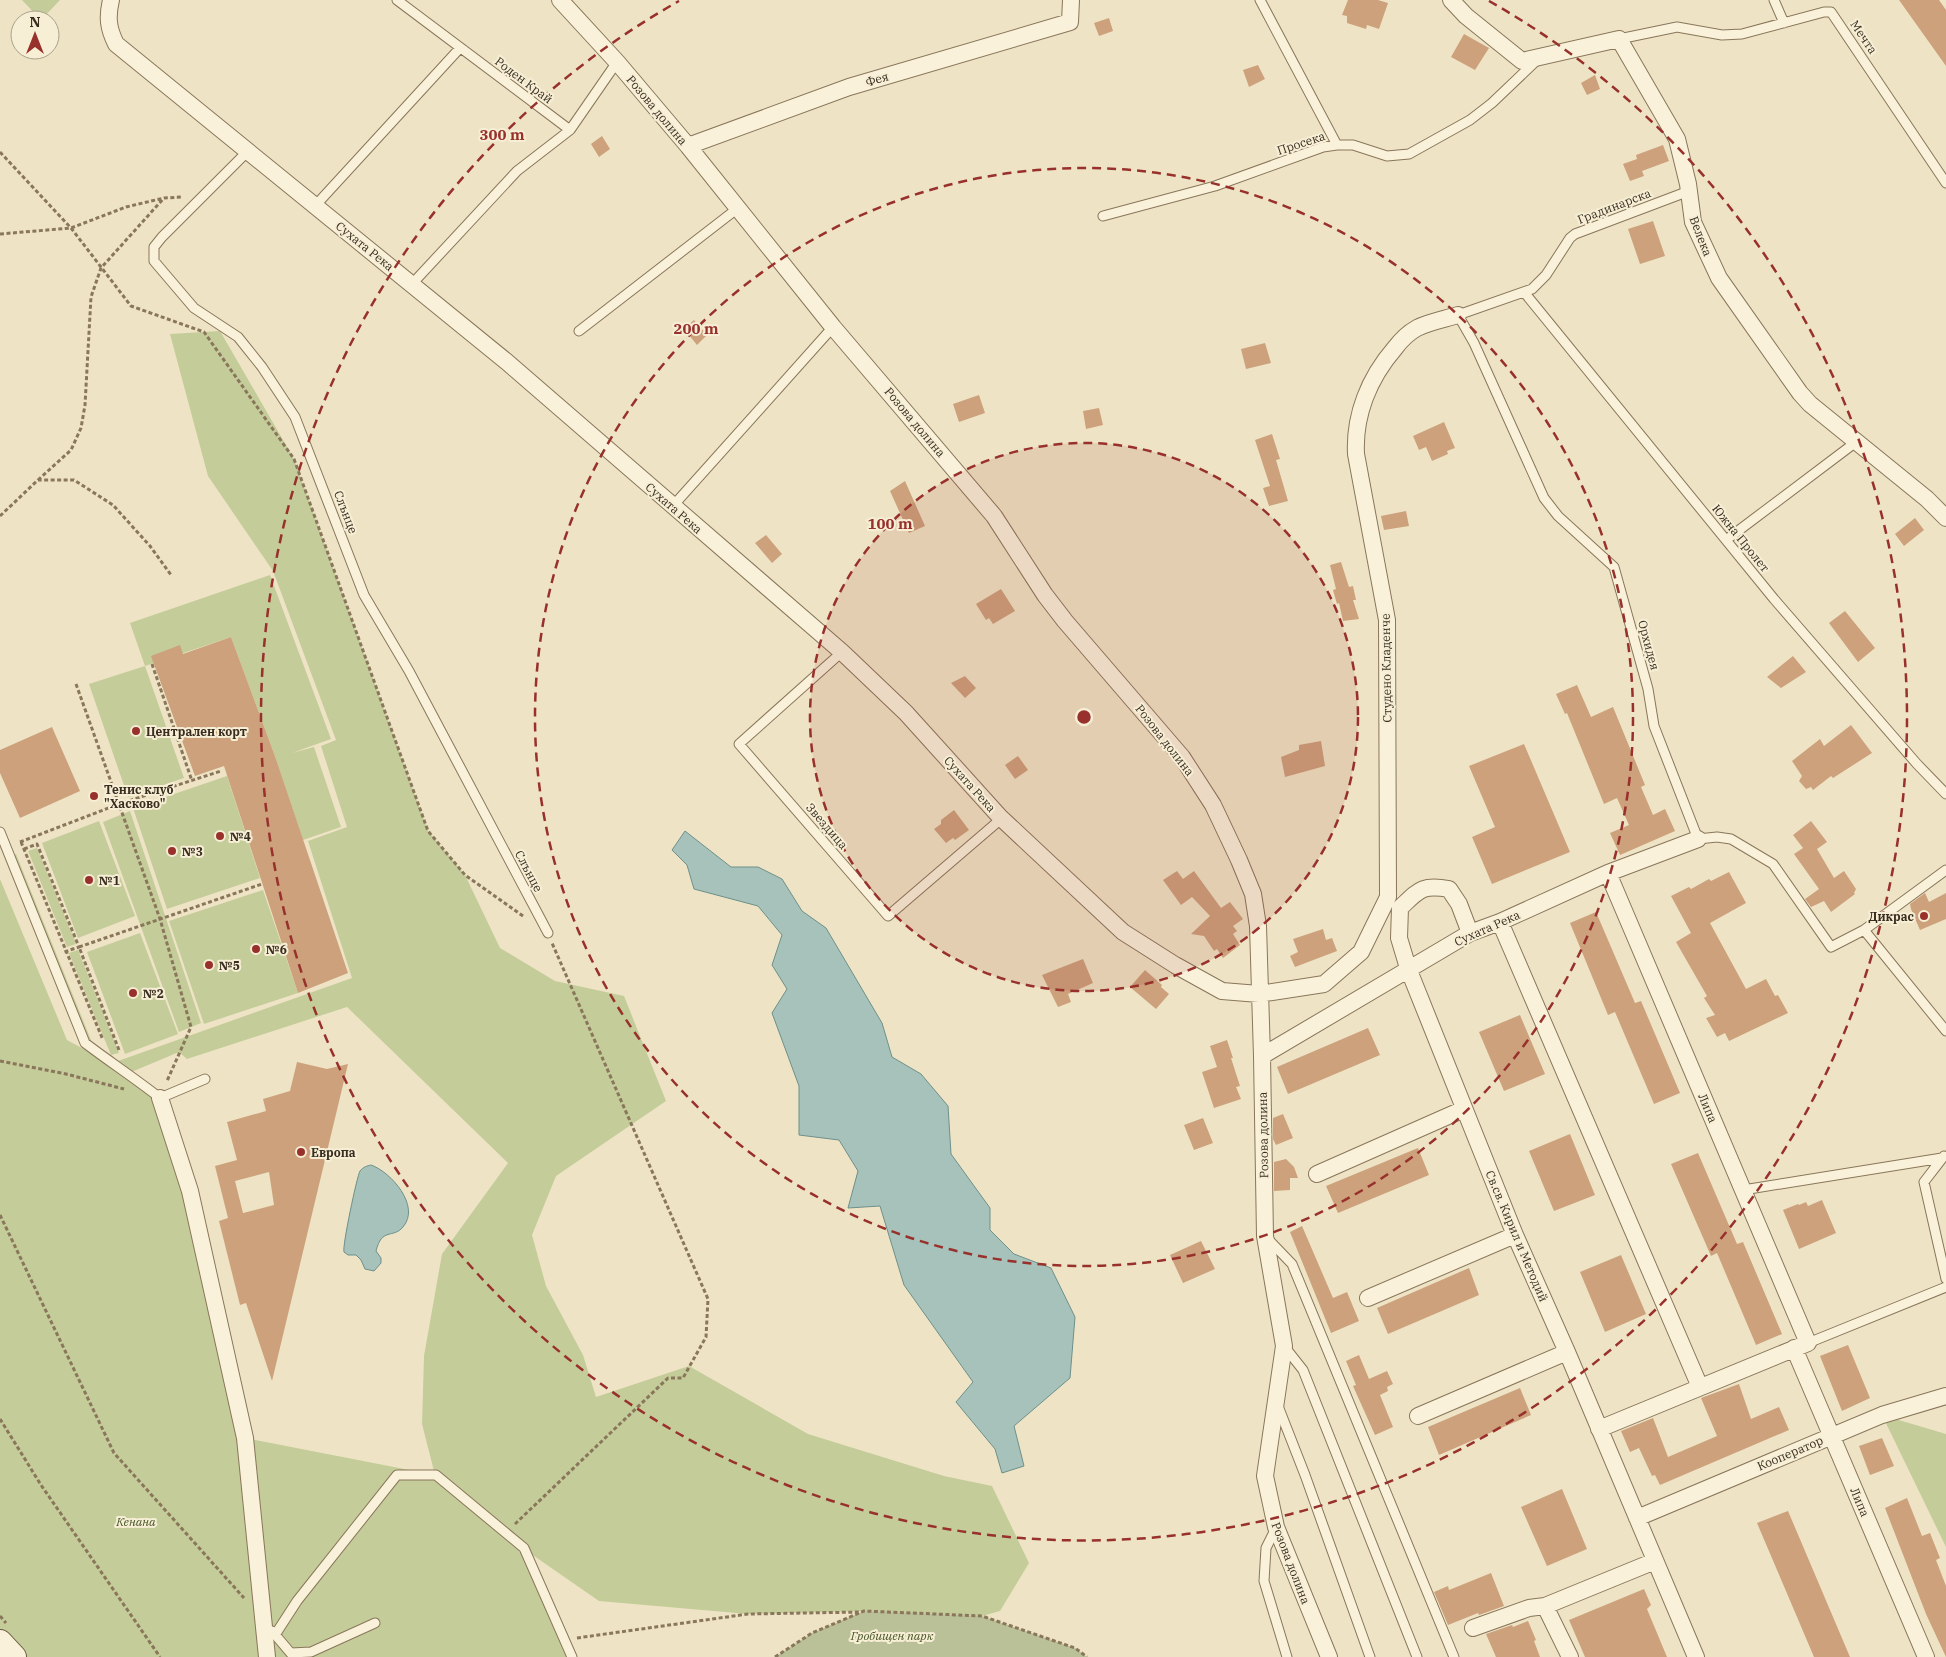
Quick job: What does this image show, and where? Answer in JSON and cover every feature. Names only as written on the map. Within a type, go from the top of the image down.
[{"type":"main road","points":[[0,1642],[14,1657]]},
{"type":"street","name":"Сухата Река","points":[[111,0],[107,16],[109,30],[116,44],[507,362],[672,507],[842,652],[906,713],[1001,819],[1123,932],[1175,965],[1222,991],[1259,994]]},
{"type":"street","name":"Розова долина","points":[[560,0],[617,62],[688,146],[834,327],[994,516],[1064,621],[1182,757],[1213,805],[1239,860],[1253,894],[1258,926],[1265,1236],[1284,1346],[1265,1476],[1276,1527],[1329,1657]]},
{"type":"street","name":"Фея","points":[[688,146],[849,86],[1070,22],[1071,0]]},
{"type":"street","points":[[1451,0],[1466,16],[1522,61],[1619,39]]},
{"type":"street","name":"Велека","points":[[1619,39],[1677,139],[1694,222],[1719,278],[1800,393],[1810,404],[1927,499],[1946,518]]},
{"type":"street","name":"Студено Кладенче","points":[[1259,994],[1324,984],[1361,952],[1388,897],[1387,620],[1356,454],[1357,428],[1364,400],[1381,364],[1406,336],[1418,327],[1458,315]]},
{"type":"street","name":"Сухата Река","points":[[1262,1056],[1470,933],[1500,922],[1608,873],[1698,839]]},
{"type":"street","name":"Липа","points":[[1608,873],[1743,1190],[1801,1345],[1831,1436],[1926,1657]]},
{"type":"street","points":[[1388,897],[1400,908],[1420,889],[1437,887],[1449,889],[1459,904],[1470,933]]},
{"type":"street","name":"Св.св. Кирил и Методий","points":[[1400,908],[1399,938],[1408,968],[1515,1235],[1567,1352],[1696,1657]]},
{"type":"street","points":[[1500,922],[1700,1387]]},
{"type":"street","points":[[160,1098],[190,1191],[244,1438],[267,1657]]},
{"type":"street","points":[[1317,1174],[1464,1109]]},
{"type":"street","points":[[1368,1298],[1515,1235]]},
{"type":"street","points":[[1599,1429],[1801,1345]]},
{"type":"street","points":[[1418,1416],[1567,1352]]},
{"type":"street","name":"Кооператор","points":[[1637,1518],[1882,1415],[1946,1396]]},
{"type":"street","points":[[1473,1628],[1529,1608],[1545,1606],[1655,1561]]},
{"type":"street","points":[[1545,1606],[1570,1657]]},
{"type":"lane","name":"Роден Край","points":[[397,0],[570,130]]},
{"type":"lane","points":[[1260,0],[1337,145]]},
{"type":"lane","points":[[1774,0],[1784,22]]},
{"type":"lane","name":"Мечта","points":[[1619,39],[1677,27],[1722,35],[1742,34],[1824,12],[1831,12],[1946,183]]},
{"type":"lane","points":[[315,206],[460,48]]},
{"type":"lane","name":"Просека","points":[[1104,216],[1215,186],[1323,147],[1352,145],[1387,156],[1409,154],[1477,114],[1492,103],[1539,57]]},
{"type":"lane","points":[[412,284],[517,171],[570,130],[617,62]]},
{"type":"lane","name":"Слънце","points":[[248,151],[154,247],[154,261],[194,308],[238,337],[262,367],[295,417],[364,595],[410,671],[548,933]]},
{"type":"lane","name":"Градинарска","points":[[1458,315],[1524,292],[1539,283],[1570,238],[1575,234],[1689,191]]},
{"type":"lane","points":[[579,331],[738,208]]},
{"type":"lane","name":"Южна Пролет","points":[[1524,292],[1726,540],[1826,659],[1917,764],[1946,794]]},
{"type":"lane","name":"Орхидея","points":[[1458,315],[1474,343],[1544,498],[1558,516],[1614,567],[1648,689],[1654,726],[1698,839]]},
{"type":"lane","points":[[672,507],[834,327]]},
{"type":"lane","points":[[1726,540],[1856,442]]},
{"type":"lane","name":"Звездица","points":[[842,652],[739,744],[888,916],[1001,819]]},
{"type":"lane","points":[[0,832],[85,1043],[160,1098],[205,1079]]},
{"type":"lane","points":[[1698,839],[1717,837],[1730,839],[1773,864],[1831,947],[1864,930],[1946,870]]},
{"type":"lane","points":[[1864,930],[1946,1031]]},
{"type":"lane","points":[[1743,1190],[1944,1156]]},
{"type":"lane","points":[[1944,1156],[1924,1182],[1946,1280]]},
{"type":"lane","points":[[1265,1236],[1292,1264],[1454,1657]]},
{"type":"lane","points":[[1801,1345],[1946,1287]]},
{"type":"lane","points":[[1284,1346],[1303,1370],[1417,1657]]},
{"type":"lane","points":[[1276,1402],[1305,1475],[1370,1657]]},
{"type":"lane","points":[[275,1635],[297,1601],[397,1475],[436,1475],[524,1548],[572,1657]]},
{"type":"lane","points":[[1276,1527],[1266,1548],[1264,1581],[1287,1657]]},
{"type":"lane","points":[[263,1619],[293,1655],[311,1652],[375,1623]]},
{"type":"path","points":[[0,152],[71,228],[131,306],[204,332],[294,459],[428,831],[465,875],[548,933],[708,1299],[706,1337],[683,1378],[668,1378],[506,1533]]},
{"type":"path","points":[[0,234],[71,228],[126,208],[164,198],[204,196]]},
{"type":"path","points":[[0,516],[71,450],[81,428],[85,405],[91,297],[101,268],[164,198]]},
{"type":"path","points":[[38,480],[74,480],[113,504],[150,546],[171,575]]},
{"type":"path","points":[[152,664],[192,781]]},
{"type":"path","points":[[0,1061],[66,1074],[160,1098],[191,1027],[160,919],[76,684]]},
{"type":"path","points":[[114,1064],[21,842],[120,804],[221,772]]},
{"type":"path","points":[[37,844],[121,1054]]},
{"type":"path","points":[[79,947],[262,884]]},
{"type":"path","points":[[0,1215],[114,1453],[263,1619]]},
{"type":"path","points":[[0,1419],[41,1485],[160,1657]]},
{"type":"path","points":[[775,1657],[812,1633],[864,1612]]},
{"type":"path","points":[[563,1640],[748,1614],[864,1612],[982,1616],[1075,1648],[1087,1657]]},
{"type":"green space","points":[[22,0],[60,0],[50,10],[32,10]]},
{"type":"green space","name":"Кенана","points":[[220,331],[294,459],[428,831],[465,875],[500,948],[555,981],[624,996],[666,1101],[556,1176],[532,1235],[546,1286],[583,1355],[596,1397],[689,1366],[808,1434],[944,1476],[992,1486],[1029,1563],[1000,1611],[982,1616],[864,1611],[748,1614],[599,1601],[524,1549],[571,1657],[0,1657],[0,879],[67,1040],[126,1072],[118,1061],[352,978],[308,841],[347,827],[321,746],[336,740],[273,571],[208,476],[170,334]],"holes":[[[347,1007],[508,1163],[442,1254],[424,1356],[422,1424],[435,1475],[245,1438],[160,1098],[129,1073],[179,1052],[187,1059]]]},
{"type":"green space","points":[[270,575],[331,739],[292,753],[314,747],[341,827],[303,840],[276,759],[231,637],[145,666],[130,623]]},
{"type":"green space","name":"Централен корт","points":[[145,666],[184,778],[128,797],[89,684]]},
{"type":"green space","points":[[227,776],[260,878],[167,909],[133,808]]},
{"type":"green space","points":[[130,811],[201,1023],[179,1032],[103,822]]},
{"type":"green space","name":"№1","points":[[99,821],[135,916],[78,938],[42,843]]},
{"type":"green space","points":[[37,848],[76,944],[67,947],[28,851]]},
{"type":"green space","points":[[16,854],[91,1040],[86,1042],[11,856]]},
{"type":"green space","points":[[263,890],[298,993],[204,1024],[169,921]]},
{"type":"green space","name":"№2","points":[[140,933],[178,1034],[125,1054],[87,952]]},
{"type":"green space","points":[[78,950],[119,1053],[111,1055],[69,953]]},
{"type":"green space","points":[[1882,1415],[1946,1434],[1946,1547]]},
{"type":"green space","name":"Гробищен парк","points":[[864,1611],[982,1616],[1075,1648],[1087,1657],[775,1657],[812,1633]]},
{"type":"water","points":[[685,831],[731,867],[758,867],[782,879],[802,911],[826,928],[882,1023],[892,1057],[921,1074],[948,1106],[951,1154],[990,1208],[990,1230],[1014,1254],[1051,1268],[1075,1317],[1070,1378],[1014,1426],[1024,1466],[1002,1473],[995,1449],[956,1402],[973,1382],[904,1285],[880,1206],[848,1208],[858,1171],[839,1140],[799,1135],[799,1086],[772,1013],[787,989],[772,965],[782,935],[758,906],[694,889],[687,865],[672,850]]},
{"type":"water","points":[[371,1165],[395,1182],[406,1200],[408,1209],[408,1219],[403,1227],[385,1236],[378,1244],[376,1251],[381,1258],[381,1263],[374,1271],[365,1269],[361,1260],[356,1255],[348,1255],[344,1252],[347,1225],[358,1176],[362,1169]]},
{"type":"building","points":[[1348,0],[1378,0],[1388,3],[1379,29],[1367,25],[1366,29],[1347,23],[1347,16],[1342,15]]},
{"type":"building","points":[[1899,0],[1939,0],[1946,10],[1946,66]]},
{"type":"building","points":[[1109,18],[1113,31],[1099,36],[1094,23]]},
{"type":"building","points":[[1464,34],[1489,48],[1475,70],[1451,57]]},
{"type":"building","points":[[1258,65],[1265,79],[1249,87],[1243,70]]},
{"type":"building","points":[[1595,75],[1600,89],[1587,95],[1581,83]]},
{"type":"building","points":[[602,136],[610,149],[599,157],[591,144]]},
{"type":"building","points":[[1663,145],[1669,161],[1642,171],[1644,176],[1630,181],[1623,164],[1637,159],[1636,155]]},
{"type":"building","points":[[1653,221],[1665,256],[1640,264],[1628,229]]},
{"type":"building","points":[[694,320],[707,335],[697,345],[684,329]]},
{"type":"building","points":[[1265,343],[1271,363],[1246,369],[1241,349]]},
{"type":"building","points":[[979,395],[985,413],[959,422],[953,404]]},
{"type":"building","points":[[1099,408],[1103,425],[1086,429],[1083,411]]},
{"type":"building","points":[[1444,422],[1455,448],[1447,451],[1448,454],[1432,461],[1426,447],[1419,450],[1413,436]]},
{"type":"building","points":[[1272,434],[1280,459],[1276,460],[1288,501],[1269,506],[1263,488],[1270,486],[1255,440]]},
{"type":"building","points":[[905,481],[925,526],[909,533],[890,491]]},
{"type":"building","points":[[1406,511],[1409,526],[1384,530],[1381,516]]},
{"type":"building","points":[[1915,518],[1924,530],[1904,546],[1895,534]]},
{"type":"building","points":[[766,535],[782,554],[772,563],[755,543]]},
{"type":"building","points":[[1341,562],[1349,587],[1353,586],[1356,600],[1353,600],[1359,619],[1343,621],[1339,603],[1337,604],[1333,590],[1336,589],[1330,565]]},
{"type":"building","points":[[1001,589],[1015,611],[993,624],[989,618],[986,620],[976,604]]},
{"type":"building","points":[[1845,611],[1875,648],[1858,662],[1829,623]]},
{"type":"building","points":[[231,637],[276,759],[348,973],[298,993],[224,766],[195,776],[151,656],[180,645],[183,654]]},
{"type":"building","points":[[1793,656],[1806,672],[1781,688],[1767,677]]},
{"type":"building","points":[[965,676],[976,688],[965,698],[951,683]]},
{"type":"building","points":[[1577,685],[1591,717],[1613,707],[1645,785],[1641,787],[1653,815],[1665,809],[1675,831],[1620,855],[1610,833],[1629,825],[1617,798],[1604,804],[1567,713],[1565,714],[1556,694]]},
{"type":"building","points":[[1851,725],[1872,753],[1833,778],[1831,776],[1813,790],[1811,787],[1806,789],[1799,781],[1802,776],[1792,761],[1820,739],[1824,746]]},
{"type":"building","points":[[52,727],[80,791],[20,818],[0,773],[0,750]]},
{"type":"building","points":[[1321,741],[1325,766],[1285,777],[1281,757],[1299,750],[1299,745]]},
{"type":"building","points":[[1524,744],[1570,852],[1492,884],[1472,837],[1495,827],[1469,766]]},
{"type":"building","points":[[1018,756],[1028,770],[1015,779],[1005,765]]},
{"type":"building","points":[[954,810],[969,830],[955,840],[953,838],[946,843],[934,829],[941,824],[941,820]]},
{"type":"building","points":[[1811,821],[1827,842],[1817,849],[1834,878],[1844,871],[1856,889],[1855,894],[1831,912],[1824,901],[1811,907],[1805,899],[1819,889],[1794,854],[1803,848],[1793,835]]},
{"type":"building","points":[[1177,871],[1183,879],[1194,871],[1221,908],[1230,902],[1243,919],[1233,926],[1237,931],[1233,934],[1240,945],[1223,958],[1217,949],[1214,951],[1204,936],[1191,934],[1210,916],[1192,897],[1181,905],[1163,880]]},
{"type":"building","points":[[1729,872],[1746,903],[1710,923],[1746,989],[1766,979],[1775,996],[1778,995],[1788,1013],[1729,1041],[1725,1033],[1717,1037],[1706,1018],[1715,1015],[1704,998],[1707,996],[1676,942],[1691,933],[1671,896]]},
{"type":"building","name":"Дикрас","points":[[1925,893],[1929,902],[1946,893],[1946,919],[1920,930],[1910,904]]},
{"type":"building","points":[[1596,912],[1635,1003],[1641,1001],[1680,1093],[1654,1104],[1615,1012],[1608,1015],[1570,923]]},
{"type":"building","points":[[1323,929],[1326,940],[1332,938],[1337,951],[1295,967],[1290,956],[1298,952],[1293,939]]},
{"type":"building","points":[[1083,959],[1093,983],[1068,994],[1071,1002],[1058,1007],[1042,975]]},
{"type":"building","points":[[1145,970],[1169,994],[1156,1009],[1130,987]]},
{"type":"building","points":[[1520,1015],[1545,1074],[1504,1091],[1479,1032]]},
{"type":"building","points":[[1368,1028],[1380,1055],[1288,1094],[1277,1067]]},
{"type":"building","points":[[1227,1040],[1240,1086],[1236,1087],[1241,1099],[1214,1108],[1202,1072],[1217,1067],[1210,1046]]},
{"type":"building","points":[[297,1062],[327,1069],[348,1064],[272,1381],[246,1303],[240,1305],[219,1221],[228,1218],[215,1166],[237,1160],[227,1122],[266,1111],[263,1099],[290,1091]],"holes":[[[269,1172],[274,1205],[243,1213],[235,1181]]]},
{"type":"building","points":[[1283,1114],[1293,1138],[1276,1145],[1273,1139],[1273,1118]]},
{"type":"building","points":[[1203,1118],[1213,1143],[1194,1150],[1184,1125]]},
{"type":"building","points":[[1570,1134],[1595,1195],[1554,1211],[1529,1151]]},
{"type":"building","points":[[1418,1148],[1429,1175],[1338,1213],[1326,1186]]},
{"type":"building","points":[[1698,1153],[1737,1244],[1743,1242],[1782,1334],[1756,1345],[1717,1253],[1711,1256],[1671,1164]]},
{"type":"building","points":[[1286,1159],[1294,1167],[1298,1178],[1290,1178],[1290,1190],[1274,1191],[1274,1162]]},
{"type":"building","points":[[1822,1200],[1836,1233],[1799,1249],[1783,1210],[1806,1202],[1808,1206]]},
{"type":"building","points":[[1302,1226],[1333,1298],[1347,1292],[1359,1321],[1331,1333],[1290,1232]]},
{"type":"building","points":[[1201,1241],[1215,1269],[1183,1283],[1170,1255]]},
{"type":"building","points":[[1621,1255],[1646,1314],[1605,1332],[1580,1272]]},
{"type":"building","points":[[1469,1268],[1479,1295],[1388,1334],[1377,1308]]},
{"type":"building","points":[[1848,1345],[1870,1398],[1842,1411],[1820,1356]]},
{"type":"building","points":[[1359,1355],[1369,1379],[1387,1371],[1393,1384],[1387,1387],[1388,1391],[1380,1395],[1393,1427],[1375,1435],[1353,1386],[1356,1385],[1346,1361]]},
{"type":"building","points":[[1739,1384],[1751,1419],[1779,1407],[1789,1430],[1660,1485],[1655,1475],[1652,1476],[1639,1448],[1630,1452],[1621,1431],[1653,1418],[1668,1457],[1717,1436],[1701,1398]]},
{"type":"building","points":[[1520,1388],[1531,1415],[1439,1455],[1428,1427]]},
{"type":"building","points":[[1882,1438],[1894,1466],[1870,1475],[1859,1446]]},
{"type":"building","points":[[1562,1489],[1587,1549],[1547,1566],[1521,1507]]},
{"type":"building","points":[[1907,1498],[1922,1536],[1930,1533],[1940,1558],[1936,1560],[1946,1586],[1946,1657],[1926,1614],[1885,1508]]},
{"type":"building","points":[[1788,1511],[1850,1657],[1814,1657],[1757,1523]]},
{"type":"building","points":[[1491,1573],[1504,1606],[1479,1615],[1478,1613],[1448,1625],[1434,1592],[1448,1586],[1449,1590]]},
{"type":"building","points":[[1644,1589],[1651,1605],[1647,1609],[1667,1657],[1585,1657],[1569,1620]]},
{"type":"building","points":[[1528,1621],[1536,1640],[1534,1641],[1540,1657],[1496,1657],[1486,1634]]},
{"type":"place","name":"Централен корт","points":[[136,731]]},
{"type":"place","name":"Тенис клуб \"Хасково\"","points":[[94,796]]},
{"type":"place","name":"№4","points":[[220,836]]},
{"type":"place","name":"№3","points":[[172,851]]},
{"type":"place","name":"№1","points":[[89,880]]},
{"type":"place","name":"Дикрас","points":[[1924,916]]},
{"type":"place","name":"№6","points":[[256,949]]},
{"type":"place","name":"№5","points":[[209,965]]},
{"type":"place","name":"№2","points":[[133,993]]},
{"type":"place","name":"Европа","points":[[301,1152]]}]
